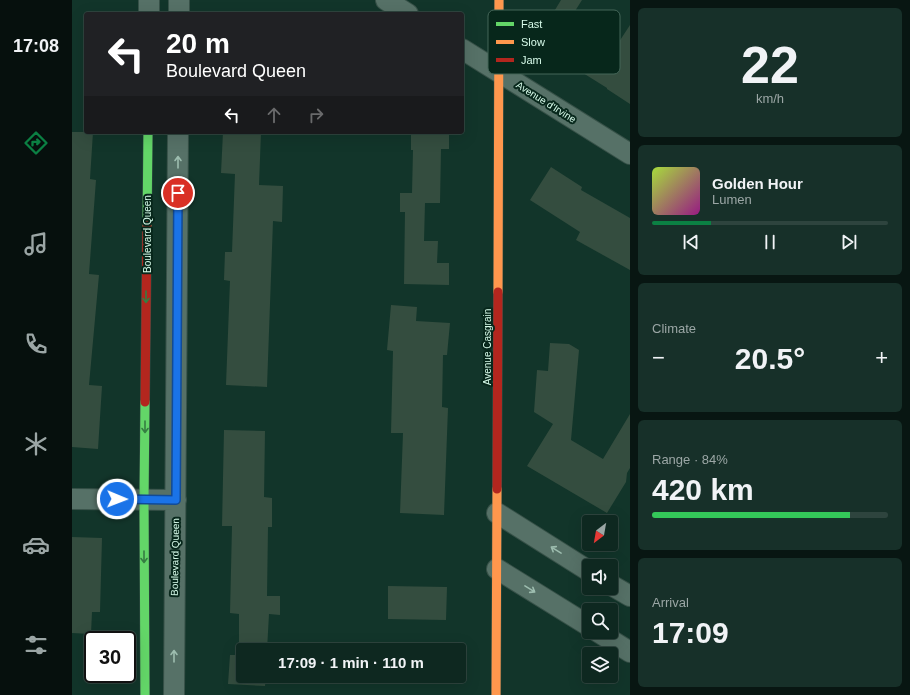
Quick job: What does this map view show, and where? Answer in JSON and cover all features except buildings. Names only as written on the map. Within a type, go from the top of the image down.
[{"type":"street","points":[[148,12],[149,0]]},
{"type":"street","points":[[179,0],[179,12]]},
{"type":"street","points":[[386,0],[405,12]]},
{"type":"street","name":"Avenue d'Irvine","points":[[464,50],[488,66]]},
{"type":"street","name":"Avenue Casgrain","points":[[496,695],[499,74]]},
{"type":"street","name":"Avenue d'Irvine","points":[[501,74],[630,154]]},
{"type":"street","name":"Boulevard Queen","points":[[145,695],[144,500],[148,134]]},
{"type":"street","name":"Boulevard Queen","points":[[174,695],[178,134]]},
{"type":"street","points":[[72,499],[176,500]]},
{"type":"street","points":[[497,513],[582,567]]},
{"type":"street","points":[[497,569],[582,622]]},
{"type":"street","points":[[618,589],[630,596]]},
{"type":"street","points":[[609,639],[630,652]]},
{"type":"traffic: fast","points":[[147,225],[148,134]]},
{"type":"traffic: fast","points":[[145,402],[145,695]]},
{"type":"traffic: slow","points":[[499,0],[499,10]]},
{"type":"traffic: slow","points":[[498,292],[499,74]]},
{"type":"traffic: slow","points":[[496,695],[497,489]]},
{"type":"traffic: jam","points":[[145,402],[147,225]]},
{"type":"traffic: jam","points":[[497,489],[498,292]]},
{"type":"route","points":[[117,499],[176,500],[178,193]]}]
